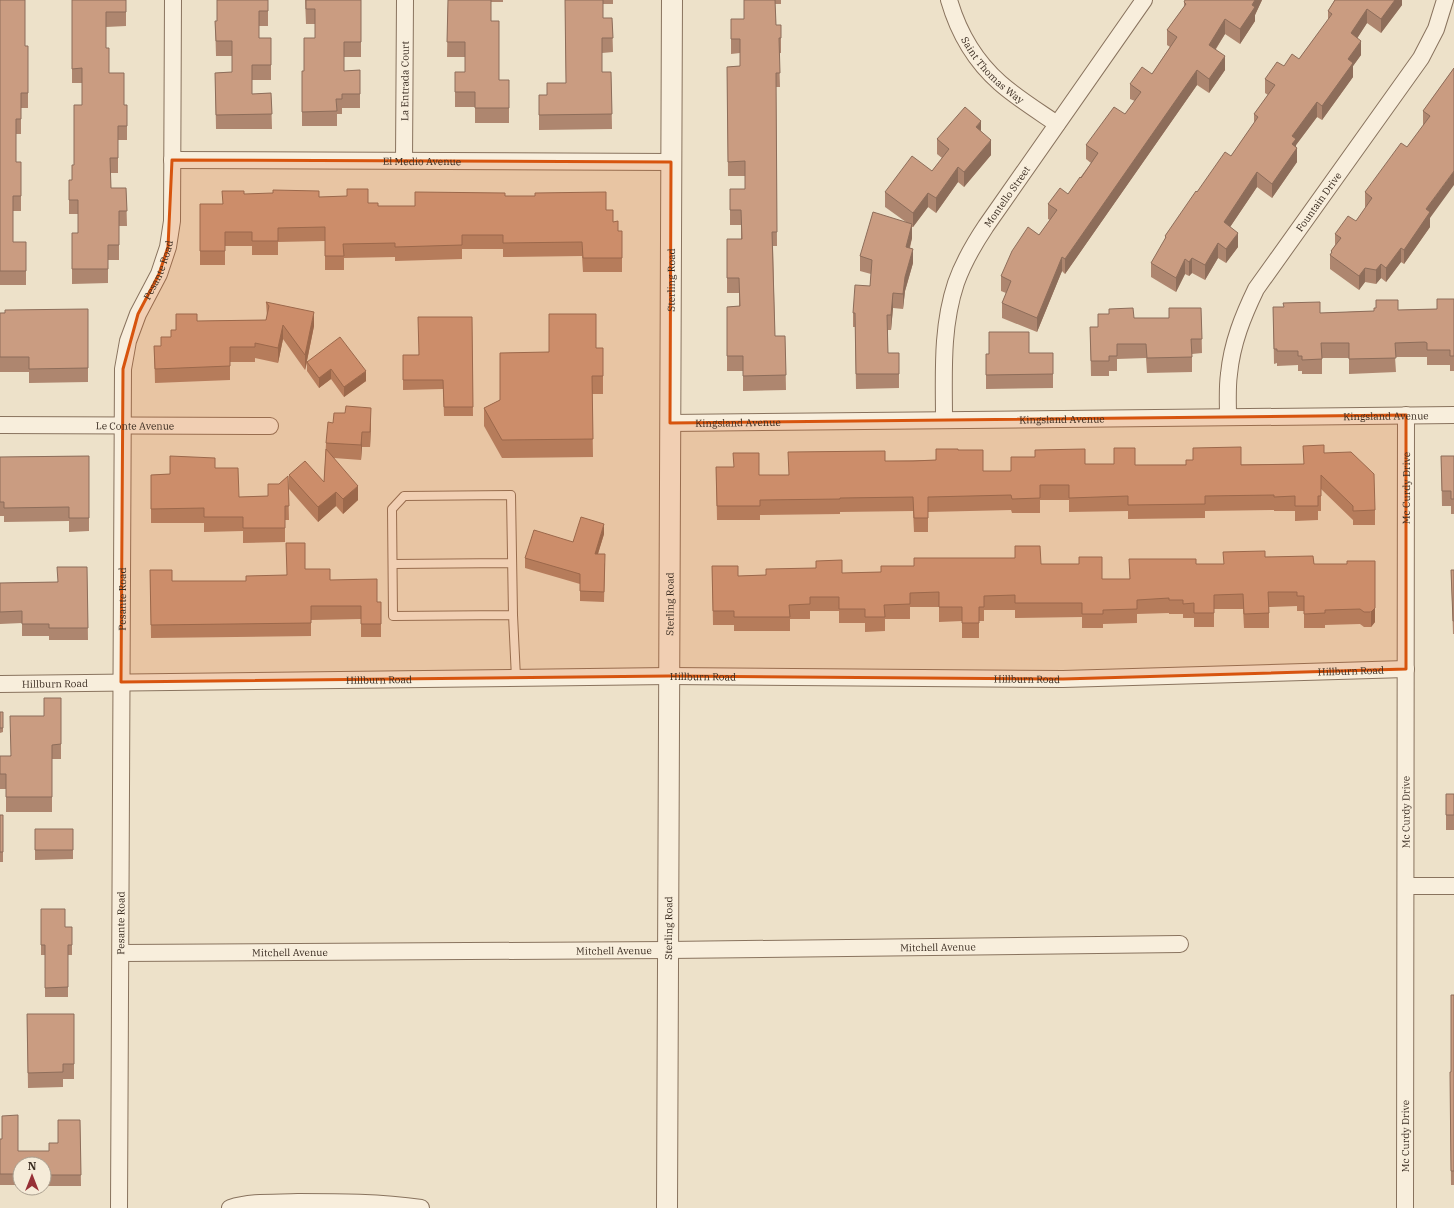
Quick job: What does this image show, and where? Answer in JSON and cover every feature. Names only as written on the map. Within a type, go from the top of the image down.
[{"type":"street","name":"Pesante Road","points":[[119,1208],[123,370],[128,341],[138,314],[159,274],[168,247],[172,221],[173,0]]},
{"type":"street","name":"La Entrada Court","points":[[404,161],[405,0]]},
{"type":"street","name":"Sterling Road","points":[[667,1208],[672,0]]},
{"type":"street","name":"Saint Thomas Way","points":[[949,0],[953,14],[964,38],[978,59],[1000,82],[1057,124]]},
{"type":"street","name":"Montello Street","points":[[944,420],[944,346],[948,314],[956,283],[969,253],[986,226],[1144,0]]},
{"type":"street","name":"Fountain Drive","points":[[1228,417],[1229,374],[1233,346],[1242,318],[1256,289],[1421,58],[1436,29],[1445,0]]},
{"type":"street","name":"El Medio Avenue","points":[[172,160],[671,162]]},
{"type":"street","name":"Mc Curdy Drive","points":[[1405,1208],[1406,415]]},
{"type":"street","name":"Kingsland Avenue","points":[[670,423],[1454,415]]},
{"type":"street","name":"Le Conte Avenue","points":[[0,425],[270,426]]},
{"type":"street","name":"Hillburn Road","points":[[0,684],[669,676],[1063,679],[1406,669]]},
{"type":"street","points":[[1406,886],[1454,886]]},
{"type":"street","name":"Mitchell Avenue","points":[[121,953],[668,950],[1180,944]]},
{"type":"street","points":[[230,1208],[262,1203],[355,1202],[421,1208]]},
{"type":"lane","points":[[513,615],[393,616],[392,509],[404,496],[511,495],[513,615],[516,678]]},
{"type":"lane","points":[[393,564],[512,563]]},
{"type":"highlighted area","points":[[172,160],[671,162],[670,423],[1406,415],[1406,669],[1063,679],[669,676],[121,682],[123,369],[138,314],[159,274],[168,247]]},
{"type":"building","points":[[0,0],[25,0],[25,46],[28,46],[28,93],[21,93],[21,119],[16,119],[16,162],[21,162],[21,196],[13,196],[13,242],[26,242],[26,271],[0,271]]},
{"type":"building","points":[[72,0],[126,0],[126,12],[106,12],[106,48],[109,48],[109,73],[124,73],[124,105],[127,105],[127,126],[118,126],[118,158],[110,158],[111,188],[126,188],[127,211],[119,211],[119,245],[108,245],[108,269],[72,269],[72,233],[78,233],[78,200],[69,200],[69,180],[72,180],[72,165],[74,165],[74,105],[82,105],[82,68],[72,69]]},
{"type":"building","points":[[217,0],[268,0],[268,11],[259,11],[259,38],[271,38],[271,65],[252,65],[252,94],[271,93],[272,114],[216,115],[215,73],[232,72],[232,41],[216,41],[215,21],[217,21]]},
{"type":"building","points":[[306,0],[361,0],[361,42],[344,42],[344,71],[360,70],[360,94],[342,94],[342,99],[336,99],[337,111],[302,112],[304,38],[315,38],[315,9],[306,9]]},
{"type":"building","points":[[448,0],[491,0],[491,21],[499,21],[499,80],[509,80],[509,108],[475,108],[475,92],[455,92],[455,72],[465,72],[465,42],[447,42]]},
{"type":"building","points":[[565,0],[603,0],[603,18],[612,18],[613,38],[602,38],[602,72],[611,72],[612,114],[539,115],[539,95],[547,95],[547,83],[566,83]]},
{"type":"building","points":[[744,0],[775,0],[776,25],[781,25],[781,38],[779,38],[780,73],[776,73],[777,232],[772,232],[775,336],[785,336],[786,375],[743,376],[743,356],[727,356],[727,307],[740,306],[739,278],[727,278],[727,239],[742,239],[741,210],[730,210],[730,189],[745,189],[745,161],[728,162],[727,67],[740,66],[740,39],[731,39],[731,19],[744,19]]},
{"type":"building","points":[[1185,0],[1255,0],[1252,5],[1255,7],[1240,29],[1225,19],[1209,45],[1225,56],[1209,79],[1197,70],[1065,259],[1062,257],[1037,318],[1002,303],[1011,281],[1001,276],[1012,251],[1028,227],[1039,235],[1057,210],[1048,204],[1060,188],[1068,194],[1080,177],[1081,178],[1098,153],[1086,145],[1114,107],[1125,114],[1141,92],[1130,84],[1142,67],[1152,74],[1177,37],[1167,30],[1186,4],[1184,2]]},
{"type":"building","points":[[1335,0],[1395,0],[1381,19],[1367,9],[1351,33],[1361,41],[1348,59],[1353,63],[1322,106],[1317,102],[1292,136],[1296,139],[1292,144],[1297,148],[1272,184],[1257,172],[1224,222],[1238,233],[1226,249],[1218,243],[1205,265],[1192,258],[1189,262],[1185,259],[1176,278],[1151,263],[1166,237],[1165,236],[1196,191],[1197,192],[1225,152],[1231,156],[1258,117],[1254,114],[1275,85],[1265,79],[1277,62],[1284,66],[1292,54],[1299,59],[1332,14],[1328,11]]},
{"type":"building","points":[[1454,68],[1454,171],[1426,209],[1430,212],[1404,250],[1401,248],[1386,268],[1381,264],[1376,270],[1365,268],[1359,276],[1330,255],[1332,252],[1331,251],[1341,238],[1335,234],[1348,216],[1356,221],[1372,198],[1365,192],[1401,143],[1407,147],[1430,116],[1423,111]]},
{"type":"building","points":[[965,107],[981,121],[976,127],[991,140],[964,172],[958,167],[936,198],[928,193],[913,213],[885,192],[912,156],[932,171],[949,149],[937,139]]},
{"type":"building","points":[[347,189],[368,189],[368,203],[378,203],[378,206],[415,206],[415,192],[505,193],[505,196],[535,196],[535,193],[606,192],[606,210],[613,210],[613,222],[618,221],[618,231],[622,231],[622,258],[583,258],[582,242],[503,243],[503,235],[462,235],[462,245],[395,247],[395,243],[343,244],[344,256],[325,256],[325,227],[278,228],[278,241],[252,241],[252,232],[225,232],[225,251],[200,251],[200,204],[223,204],[222,191],[244,191],[244,194],[273,193],[273,190],[319,191],[319,197],[347,196]]},
{"type":"building","points":[[873,212],[912,224],[906,247],[913,249],[905,277],[903,294],[893,293],[891,315],[887,315],[888,353],[899,353],[899,374],[856,374],[855,313],[853,313],[855,285],[870,286],[872,260],[860,256]]},
{"type":"building","points":[[1437,299],[1454,299],[1454,356],[1450,356],[1450,350],[1427,350],[1427,343],[1425,342],[1395,343],[1396,358],[1349,359],[1349,343],[1321,343],[1322,359],[1302,360],[1302,356],[1298,356],[1298,351],[1277,351],[1277,349],[1274,349],[1273,307],[1284,307],[1283,303],[1320,302],[1320,313],[1374,311],[1374,308],[1376,308],[1376,300],[1398,300],[1398,310],[1437,309]]},
{"type":"building","points":[[266,302],[314,312],[305,355],[283,325],[278,348],[255,343],[255,347],[230,347],[230,366],[155,369],[154,346],[161,346],[161,337],[171,337],[171,330],[176,330],[176,314],[197,314],[197,321],[266,320],[269,306]]},
{"type":"building","points":[[1133,308],[1134,318],[1169,318],[1169,308],[1201,308],[1202,339],[1191,339],[1192,357],[1147,358],[1146,344],[1117,344],[1117,356],[1109,356],[1109,361],[1091,361],[1090,327],[1098,327],[1098,314],[1109,314],[1109,309]]},
{"type":"building","points":[[88,309],[88,368],[29,369],[29,357],[0,357],[0,313],[5,313],[5,310]]},
{"type":"building","points":[[549,314],[596,314],[596,348],[603,348],[603,376],[592,376],[593,439],[502,440],[484,408],[500,400],[500,353],[549,352]]},
{"type":"building","points":[[418,317],[472,317],[473,407],[444,407],[443,380],[403,380],[403,355],[419,355]]},
{"type":"building","points":[[989,332],[1029,332],[1029,353],[1053,353],[1053,374],[986,375],[986,354],[989,354]]},
{"type":"building","points":[[340,337],[366,371],[344,387],[331,369],[319,378],[307,362]]},
{"type":"building","points":[[346,406],[371,408],[370,432],[362,432],[361,445],[326,443],[328,422],[333,423],[334,413],[345,413]]},
{"type":"building","points":[[1324,445],[1324,453],[1351,452],[1374,474],[1375,510],[1353,511],[1353,506],[1321,475],[1321,496],[1318,496],[1318,506],[1295,506],[1295,496],[1274,497],[1274,495],[1205,496],[1205,504],[1128,505],[1128,496],[1069,498],[1069,485],[1040,485],[1040,498],[1012,499],[1011,495],[928,497],[928,518],[914,518],[913,497],[760,500],[760,506],[717,506],[716,467],[734,467],[733,453],[759,453],[759,475],[789,475],[788,452],[885,451],[885,461],[913,461],[936,460],[936,449],[983,450],[983,471],[1011,471],[1011,457],[1035,457],[1035,450],[1085,449],[1085,464],[1114,464],[1114,448],[1135,448],[1135,465],[1186,465],[1186,460],[1193,460],[1193,448],[1241,447],[1241,465],[1304,464],[1303,446]]},
{"type":"building","points":[[326,449],[358,486],[343,499],[336,492],[318,507],[289,475],[305,461],[324,482]]},
{"type":"building","points":[[89,456],[89,518],[69,518],[69,507],[4,508],[4,502],[0,502],[0,457]]},
{"type":"building","points":[[170,456],[215,458],[215,468],[238,468],[239,497],[268,496],[268,484],[279,484],[288,476],[289,506],[285,506],[285,528],[243,528],[243,517],[204,517],[204,508],[151,509],[151,475],[170,474]]},
{"type":"building","points":[[1441,456],[1454,456],[1454,499],[1451,499],[1451,491],[1442,491]]},
{"type":"building","points":[[581,517],[604,524],[595,554],[605,554],[604,592],[580,591],[580,574],[525,558],[534,530],[573,542]]},
{"type":"building","points":[[286,543],[305,543],[305,569],[330,569],[330,580],[377,579],[377,602],[381,602],[381,624],[361,624],[361,606],[311,606],[311,623],[151,625],[150,570],[172,570],[172,581],[246,581],[246,576],[287,575]]},
{"type":"building","points":[[1015,546],[1040,546],[1041,564],[1079,564],[1079,557],[1102,557],[1102,579],[1130,579],[1129,559],[1196,559],[1196,564],[1224,564],[1223,552],[1265,551],[1265,557],[1313,556],[1314,564],[1347,564],[1347,561],[1375,561],[1375,608],[1371,612],[1364,612],[1360,609],[1325,610],[1325,613],[1304,614],[1304,596],[1297,596],[1297,592],[1268,592],[1269,613],[1244,614],[1243,594],[1214,595],[1214,613],[1194,613],[1194,603],[1183,604],[1183,600],[1169,600],[1169,598],[1137,600],[1137,609],[1103,610],[1103,614],[1082,614],[1082,603],[1015,603],[1015,595],[984,596],[984,607],[979,607],[979,623],[962,623],[962,607],[939,607],[939,592],[910,593],[910,604],[884,605],[885,617],[865,617],[865,609],[839,609],[839,597],[810,597],[810,604],[789,605],[790,617],[734,617],[734,611],[713,611],[712,566],[738,566],[738,576],[766,575],[766,569],[816,568],[816,561],[842,560],[842,573],[881,572],[881,566],[914,566],[914,558],[1015,558]]},
{"type":"building","points":[[57,567],[87,567],[88,628],[49,628],[49,624],[22,624],[22,611],[0,612],[0,583],[58,582]]},
{"type":"building","points":[[1451,570],[1454,570],[1454,621],[1453,621]]},
{"type":"building","points":[[44,698],[61,698],[61,744],[52,745],[52,797],[6,797],[6,774],[0,774],[0,756],[11,756],[10,716],[44,716]]},
{"type":"building","points":[[0,712],[3,712],[3,728],[0,728]]},
{"type":"building","points":[[1446,794],[1454,794],[1454,815],[1446,815]]},
{"type":"building","points":[[0,815],[3,815],[3,852],[0,852]]},
{"type":"building","points":[[35,829],[73,829],[73,850],[35,850]]},
{"type":"building","points":[[41,909],[65,909],[65,927],[72,927],[72,945],[68,945],[68,987],[45,988],[45,945],[41,945]]},
{"type":"building","points":[[1451,995],[1454,995],[1454,1171],[1451,1171]]},
{"type":"building","points":[[27,1014],[74,1014],[74,1064],[63,1064],[63,1072],[28,1073]]},
{"type":"building","points":[[18,1115],[18,1151],[49,1151],[49,1143],[58,1143],[58,1120],[80,1120],[81,1175],[52,1175],[52,1156],[12,1156],[12,1174],[0,1174],[0,1139],[2,1139],[2,1116]]}]
